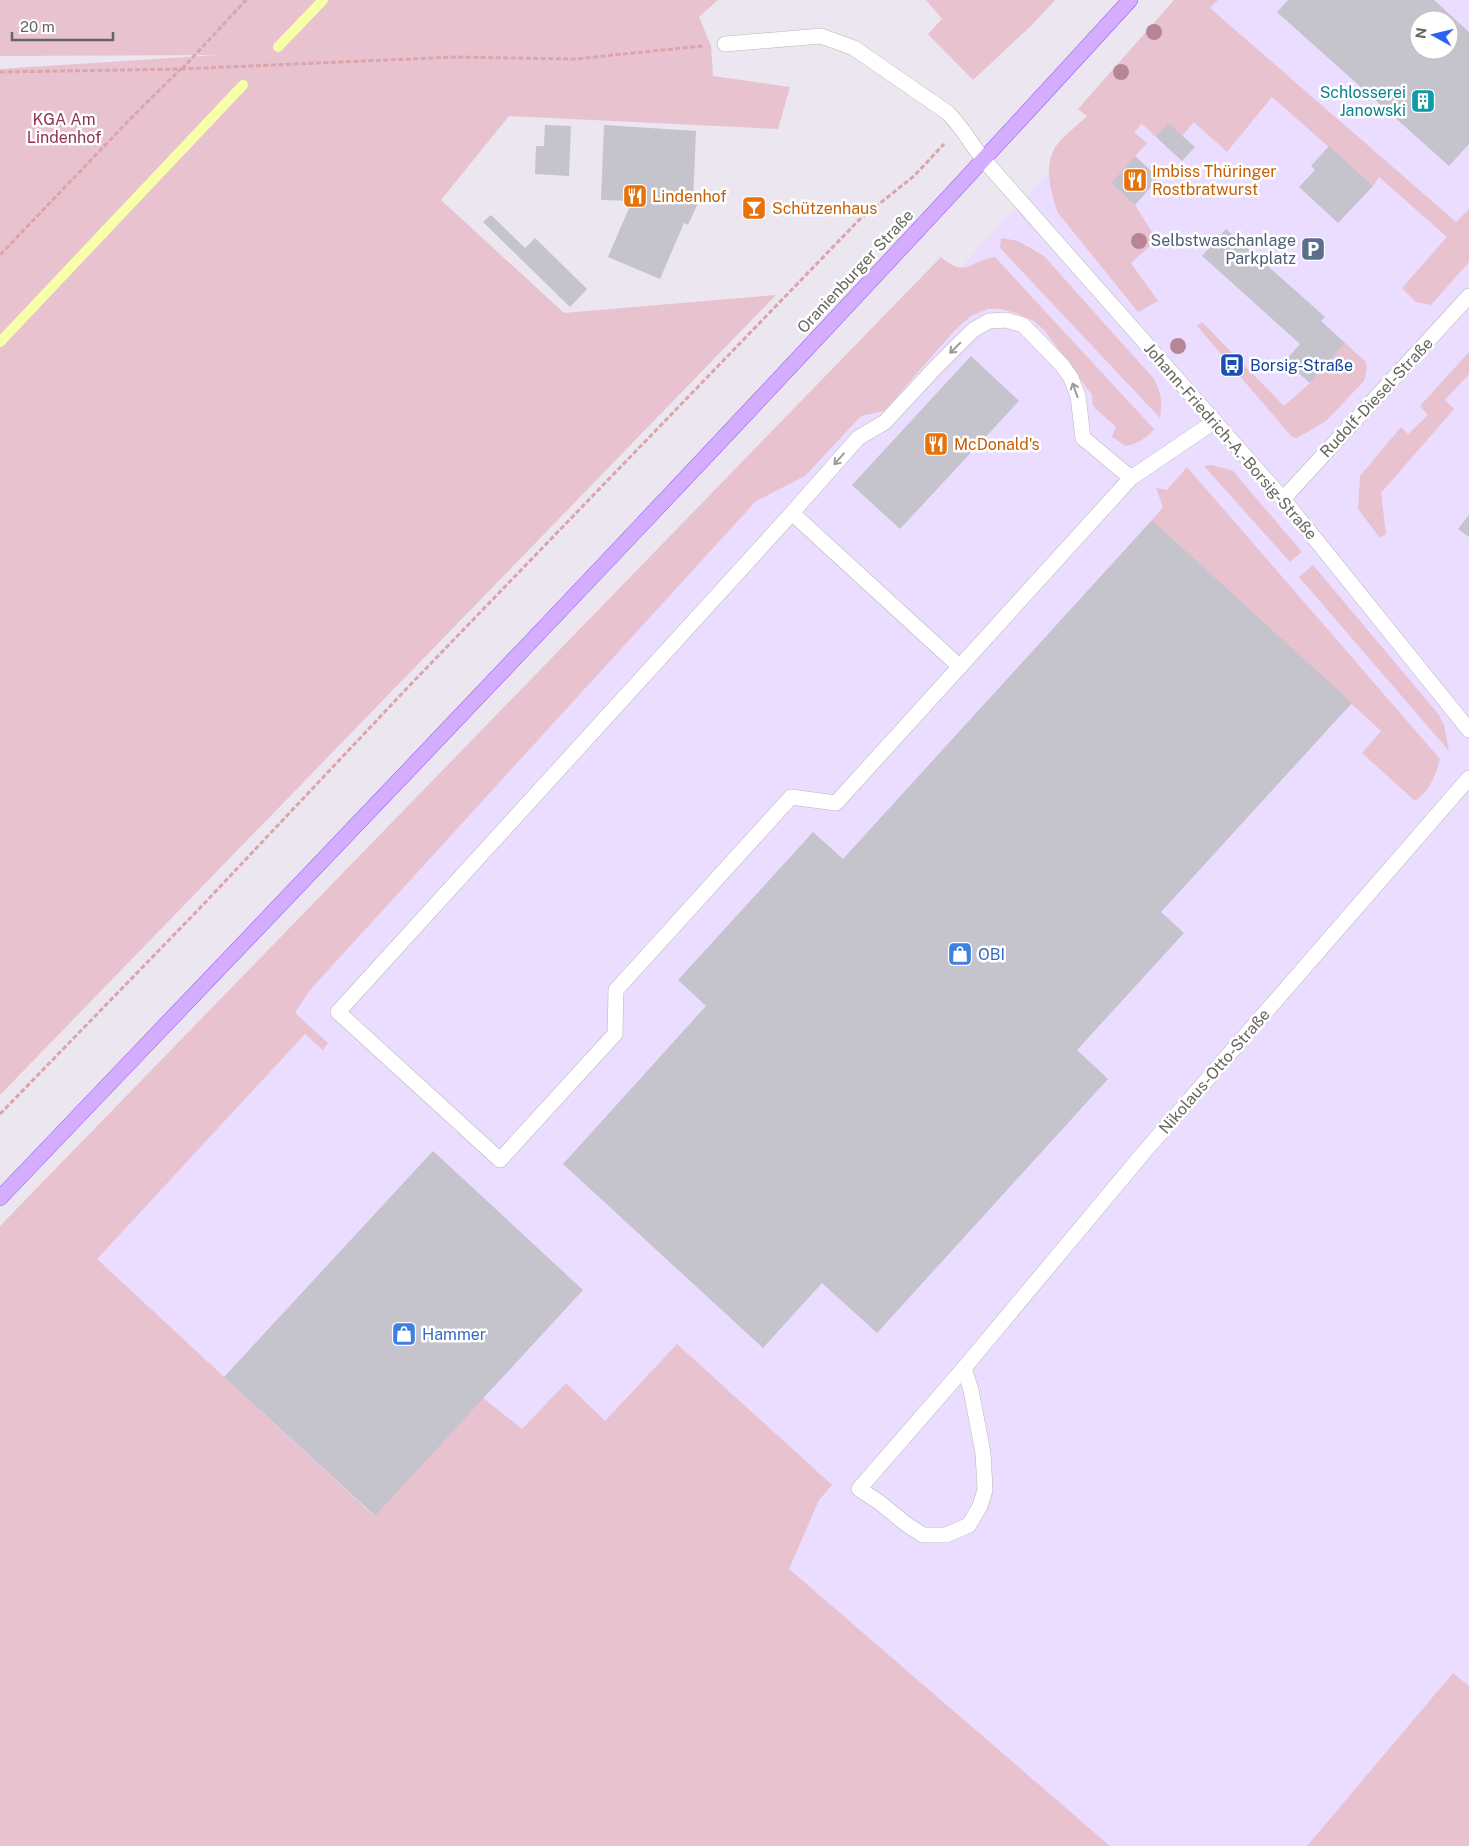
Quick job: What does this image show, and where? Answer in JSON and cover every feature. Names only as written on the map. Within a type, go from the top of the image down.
[{"type":"main road","name":"Oranienburger Straße","points":[[0,1198],[604,564],[984,160],[1130,0]]},
{"type":"street","name":"Johann-Friedrich-A.-Borsig-Straße","points":[[724,44],[820,36],[854,48],[948,113],[961,126],[972,145],[984,160],[1283,499],[1469,730]]},
{"type":"street","name":"Rudolf-Diesel-Straße","points":[[1283,499],[1469,296]]},
{"type":"street","points":[[1132,478],[1083,438],[1078,396],[1071,378],[1062,365],[1023,325],[1006,320],[989,321],[973,330],[885,422],[858,438],[338,1012],[500,1160],[615,1034],[616,990],[791,797],[836,803],[1132,478],[1215,422]]},
{"type":"street","points":[[792,513],[960,666]]},
{"type":"street","name":"Nikolaus-Otto-Straße","points":[[964,1368],[971,1390],[983,1453],[985,1490],[980,1506],[968,1525],[946,1535],[923,1535],[859,1489],[964,1368],[1145,1151],[1469,778]]},
{"type":"path","points":[[0,255],[135,114],[181,70],[246,0]]},
{"type":"path","points":[[0,72],[181,70],[455,56],[575,59],[724,44]]},
{"type":"path","points":[[0,1114],[199,909],[411,684],[859,220],[914,176],[961,126]]},
{"type":"shaded area","points":[[1208,0],[1469,0],[1469,1846],[967,1846],[361,1604],[23,1280]]},
{"type":"green space","name":"KGA Am Lindenhof","points":[[0,0],[718,0],[699,17],[711,46],[713,76],[790,87],[778,129],[509,116],[441,200],[564,313],[776,295],[0,1095],[0,69],[217,55],[0,56]]},
{"type":"green space","points":[[926,0],[1055,0],[1032,25],[973,80],[928,34],[942,19]]},
{"type":"green space","points":[[1174,0],[1218,0],[1210,8],[1456,222],[1469,209],[1469,262],[1431,305],[1416,302],[1402,288],[1447,237],[1379,177],[1373,186],[1272,97],[1227,152],[1194,122],[1182,136],[1156,137],[1142,124],[1134,132],[1147,143],[1111,183],[1135,205],[1157,240],[1131,263],[1158,301],[1138,312],[1058,213],[1051,188],[1050,162],[1059,142],[1087,116],[1078,109]]},
{"type":"green space","points":[[1001,238],[1018,241],[1044,256],[1154,379],[1161,398],[1160,418],[1000,248]]},
{"type":"green space","points":[[941,257],[962,268],[995,257],[1154,429],[1142,440],[1126,446],[1112,437],[1116,427],[1093,406],[1092,395],[1044,330],[1034,321],[1016,313],[1000,309],[988,309],[971,316],[955,330],[884,411],[861,416],[805,476],[756,501],[310,990],[295,1013],[328,1043],[323,1050],[305,1034],[97,1259],[374,1516],[483,1398],[522,1429],[566,1383],[605,1421],[677,1344],[832,1485],[819,1500],[789,1569],[1110,1846],[0,1846],[0,1226]]},
{"type":"green space","points":[[1202,322],[1284,406],[1310,383],[1345,343],[1366,362],[1367,368],[1364,381],[1326,421],[1297,438],[1292,437],[1197,326]]},
{"type":"green space","points":[[1469,352],[1469,374],[1445,400],[1454,409],[1381,493],[1386,534],[1380,538],[1358,509],[1360,476],[1401,427],[1408,434],[1428,415],[1420,406]]},
{"type":"green space","points":[[1212,465],[1233,471],[1302,552],[1290,562],[1204,466]]},
{"type":"green space","points":[[1187,467],[1440,759],[1428,788],[1415,801],[1362,753],[1381,731],[1152,520],[1163,507],[1156,488],[1167,490]]},
{"type":"green space","points":[[1313,565],[1439,715],[1444,725],[1449,751],[1299,577]]},
{"type":"green space","points":[[1453,1673],[1469,1686],[1469,1846],[1307,1846]]},
{"type":"building","name":"Schlosserei Janowski","points":[[1288,0],[1434,0],[1445,10],[1409,10],[1409,60],[1459,60],[1459,23],[1469,32],[1469,144],[1449,166],[1277,12]]},
{"type":"building","points":[[1168,123],[1195,147],[1182,161],[1156,137]]},
{"type":"building","points":[[545,125],[571,126],[569,176],[535,174],[536,146],[544,146]]},
{"type":"building","points":[[604,125],[696,131],[693,201],[698,203],[688,225],[684,223],[660,279],[608,257],[632,201],[601,200]]},
{"type":"building","points":[[1329,146],[1373,186],[1338,223],[1299,187],[1315,170],[1311,166]]},
{"type":"building","name":"Imbiss Thüringer Rostbratwurst","points":[[1135,156],[1159,178],[1135,205],[1111,183]]},
{"type":"building","points":[[491,215],[525,248],[535,238],[587,289],[570,307],[483,222]]},
{"type":"building","points":[[1226,229],[1325,317],[1321,321],[1345,343],[1310,383],[1285,361],[1300,344],[1202,256]]},
{"type":"building","points":[[971,356],[1019,401],[900,529],[852,485]]},
{"type":"building","points":[[1469,515],[1469,537],[1458,529]]},
{"type":"building","points":[[1152,520],[1352,703],[1161,912],[1184,933],[1077,1050],[1108,1079],[877,1333],[822,1283],[763,1348],[563,1164],[706,1006],[678,980],[813,832],[843,859]]},
{"type":"building","name":"Hammer","points":[[433,1151],[583,1290],[375,1516],[224,1377]]},
{"type":"waterway","points":[[278,47],[323,0]]},
{"type":"waterway","points":[[0,342],[243,85]]},
{"type":"place","name":"Schlosserei Janowski","points":[[1423,101]]},
{"type":"place","name":"Imbiss Thüringer Rostbratwurst","points":[[1135,180]]},
{"type":"place","name":"Lindenhof","points":[[635,196]]},
{"type":"place","name":"Schützenhaus","points":[[754,208]]},
{"type":"place","name":"Selbstwaschanlage Parkplatz","points":[[1313,249]]},
{"type":"place","name":"Borsig-Straße","points":[[1232,365]]},
{"type":"place","name":"McDonald's","points":[[936,444]]},
{"type":"place","name":"OBI","points":[[960,954]]},
{"type":"place","name":"Hammer","points":[[404,1334]]}]
